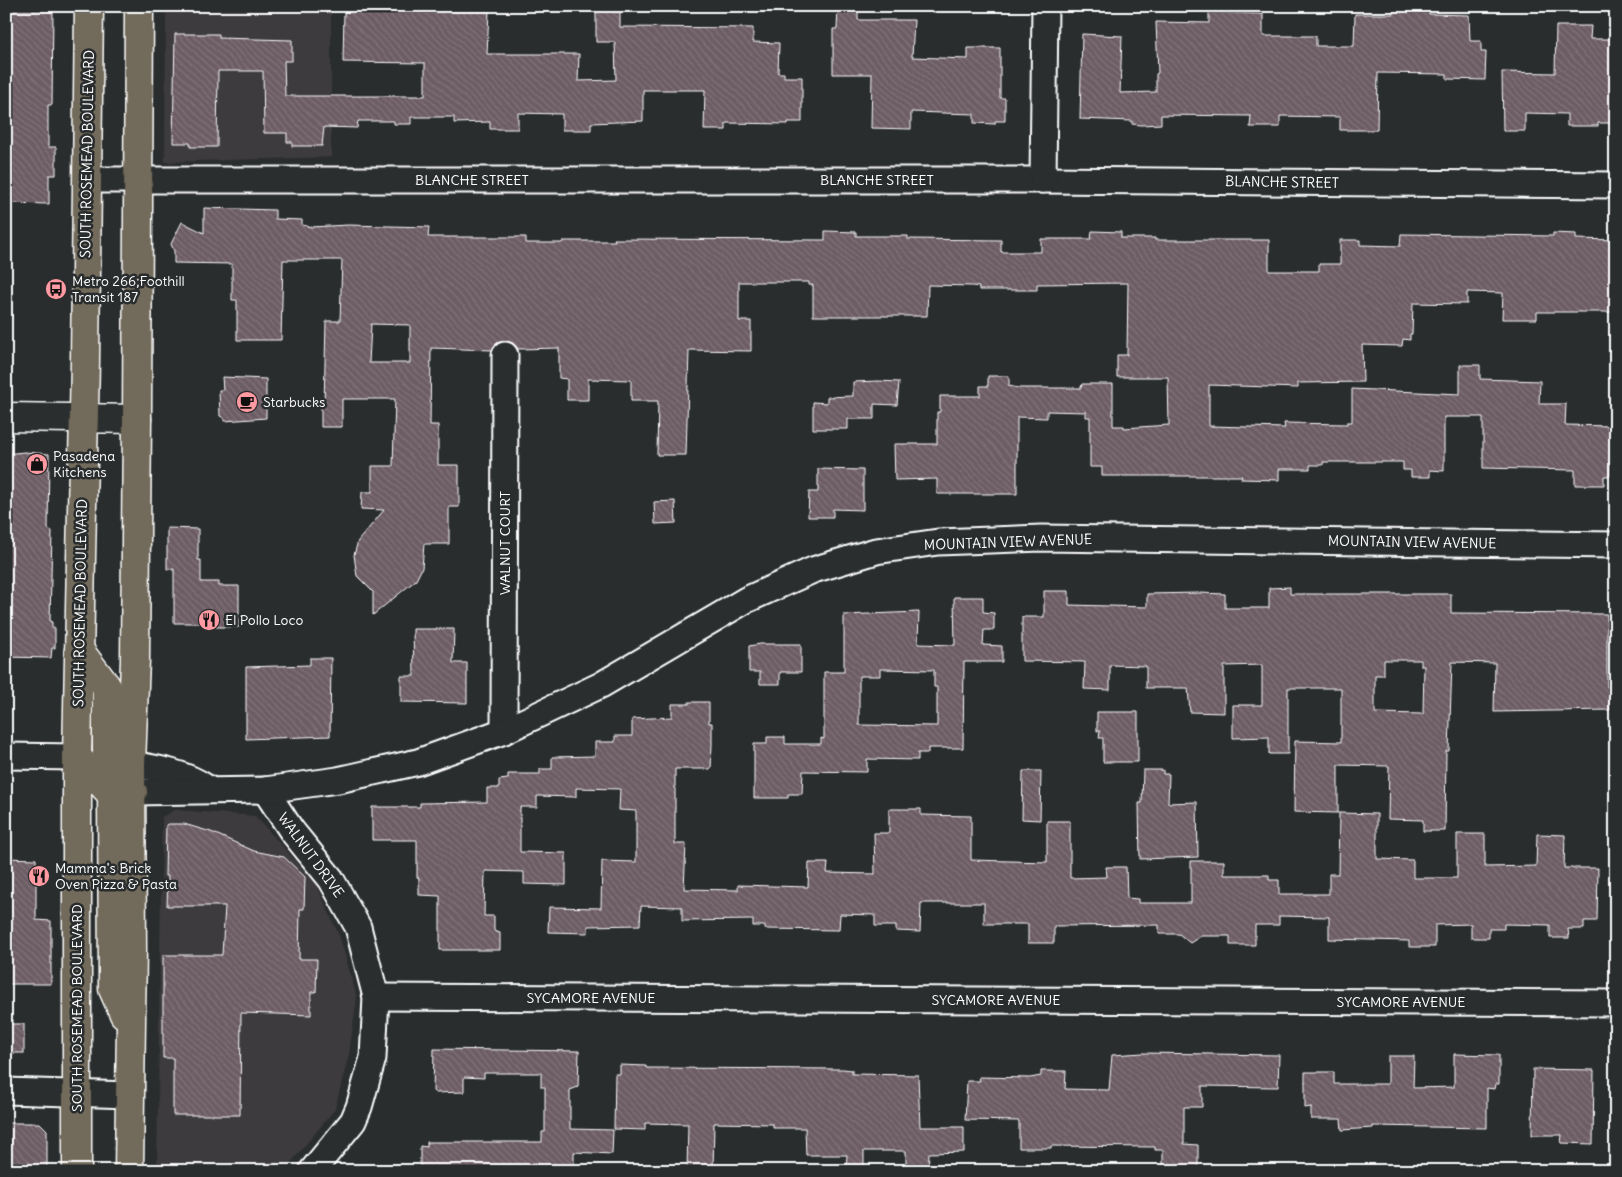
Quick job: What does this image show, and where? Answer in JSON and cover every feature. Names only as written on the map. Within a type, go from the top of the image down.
[{"type":"main road","name":"SOUTH ROSEMEAD BOULEVARD","points":[[77,1171],[77,757],[89,6]]},
{"type":"main road","points":[[129,1171],[133,792],[131,764],[135,660],[139,6]]},
{"type":"main road","points":[[6,417],[137,419]]},
{"type":"main road","points":[[79,650],[107,687],[107,754],[133,792]]},
{"type":"main road","points":[[77,757],[112,795],[113,989],[131,1030]]},
{"type":"street","points":[[1043,180],[1045,6]]},
{"type":"street","name":"BLANCHE STREET","points":[[86,180],[1043,180],[1616,185]]},
{"type":"street","name":"WALNUT COURT","points":[[504,731],[506,355]]},
{"type":"street","name":"MOUNTAIN VIEW AVENUE","points":[[133,792],[265,790],[338,780],[418,762],[504,731],[602,685],[746,600],[813,570],[876,551],[938,542],[1041,538],[1616,544]]},
{"type":"street","points":[[6,756],[77,757]]},
{"type":"street","points":[[131,764],[160,768],[197,781],[211,791]]},
{"type":"street","name":"WALNUT DRIVE","points":[[265,790],[292,831],[331,879],[358,927],[376,997],[372,1058],[359,1108],[353,1120],[312,1171]]},
{"type":"street","name":"SYCAMORE AVENUE","points":[[376,997],[1616,1003]]},
{"type":"street","points":[[6,1092],[130,1095]]},
{"type":"shaded area","points":[[166,6],[331,6],[331,157],[165,162]]},
{"type":"shaded area","points":[[175,810],[255,816],[316,883],[340,938],[357,998],[349,1054],[335,1109],[284,1171],[157,1171],[162,817]]},
{"type":"building","points":[[838,6],[858,6],[858,20],[914,20],[912,57],[968,59],[968,48],[1000,48],[1000,98],[1005,98],[1005,121],[995,121],[995,124],[974,123],[974,114],[911,112],[911,129],[871,128],[872,74],[833,74],[833,29],[837,29]]},
{"type":"building","points":[[1393,6],[1429,6],[1429,14],[1469,15],[1470,41],[1481,41],[1481,52],[1486,52],[1485,80],[1447,79],[1447,74],[1378,73],[1377,130],[1340,130],[1340,117],[1280,116],[1280,127],[1250,127],[1251,116],[1161,115],[1161,124],[1141,125],[1132,124],[1132,121],[1080,119],[1082,34],[1122,36],[1120,93],[1156,92],[1156,74],[1158,73],[1156,22],[1209,23],[1209,12],[1263,14],[1263,36],[1316,36],[1316,46],[1354,46],[1355,14],[1393,14]]},
{"type":"building","points":[[6,10],[53,10],[52,105],[48,105],[48,147],[56,147],[56,175],[49,175],[49,204],[6,203]]},
{"type":"building","points":[[344,11],[489,11],[487,54],[579,54],[578,81],[616,80],[615,42],[596,42],[596,11],[620,12],[620,27],[753,28],[753,42],[779,43],[778,73],[784,73],[784,77],[802,77],[802,122],[788,122],[788,124],[726,123],[726,130],[704,130],[705,90],[643,90],[643,121],[591,123],[591,130],[562,130],[562,114],[518,113],[518,129],[490,129],[490,122],[454,123],[454,117],[411,117],[411,124],[394,124],[394,121],[358,121],[357,128],[324,127],[322,146],[292,146],[292,142],[287,142],[287,133],[264,133],[263,71],[218,71],[217,147],[190,147],[190,143],[173,143],[175,34],[219,34],[219,38],[292,40],[292,61],[284,61],[285,96],[425,96],[425,63],[343,62]]},
{"type":"building","points":[[1556,26],[1591,26],[1590,39],[1616,39],[1616,123],[1598,123],[1598,126],[1567,126],[1567,114],[1525,113],[1525,131],[1503,131],[1502,72],[1555,73]]},
{"type":"building","points":[[204,208],[275,210],[275,219],[302,220],[302,225],[311,227],[348,225],[429,227],[428,237],[526,237],[526,243],[615,241],[614,239],[825,240],[825,231],[856,232],[856,236],[908,236],[908,239],[1001,240],[1001,252],[1041,252],[1041,239],[1091,239],[1092,231],[1121,232],[1121,238],[1155,238],[1155,240],[1269,240],[1269,271],[1319,271],[1319,264],[1340,264],[1340,240],[1360,240],[1360,245],[1400,246],[1401,234],[1553,236],[1553,233],[1576,234],[1576,239],[1616,240],[1616,312],[1537,312],[1537,319],[1502,319],[1503,293],[1467,292],[1467,304],[1413,303],[1412,334],[1410,334],[1410,340],[1403,339],[1402,346],[1362,345],[1363,382],[1298,383],[1298,388],[1209,385],[1209,426],[1285,428],[1284,423],[1347,424],[1347,422],[1352,422],[1352,389],[1460,394],[1460,365],[1480,365],[1480,379],[1540,381],[1539,404],[1566,404],[1565,425],[1612,426],[1610,476],[1604,476],[1604,485],[1575,485],[1575,470],[1483,468],[1483,417],[1444,417],[1444,471],[1430,470],[1430,477],[1411,477],[1411,470],[1403,470],[1403,462],[1323,462],[1323,465],[1310,465],[1310,469],[1279,469],[1279,480],[1241,479],[1242,476],[1102,476],[1102,467],[1090,467],[1090,417],[1086,417],[1086,412],[1047,411],[1047,418],[1017,417],[1017,494],[937,494],[937,479],[895,480],[894,444],[937,444],[937,412],[940,412],[940,396],[980,396],[980,386],[988,386],[988,376],[1009,376],[1009,386],[1018,388],[1081,388],[1082,384],[1113,384],[1113,426],[1124,426],[1124,428],[1169,425],[1168,377],[1117,377],[1117,355],[1127,355],[1128,283],[1037,284],[1037,290],[979,290],[979,287],[972,286],[928,285],[927,316],[813,316],[813,285],[809,285],[809,282],[739,282],[739,321],[751,321],[751,351],[689,350],[686,455],[657,455],[658,401],[631,401],[631,380],[588,379],[588,400],[567,400],[567,379],[559,378],[559,348],[518,349],[513,343],[506,341],[497,343],[492,350],[431,348],[430,425],[438,425],[438,465],[459,465],[459,507],[449,507],[449,544],[424,544],[422,568],[416,580],[373,615],[373,592],[357,576],[354,555],[358,541],[384,510],[361,509],[362,492],[372,492],[372,466],[393,466],[395,399],[342,399],[342,427],[321,427],[321,405],[324,405],[326,321],[340,321],[342,260],[283,260],[281,340],[237,340],[237,300],[232,300],[232,264],[174,263],[174,251],[171,244],[182,222],[204,233]],"holes":[[[371,324],[410,325],[410,363],[369,363]]]},
{"type":"building","points":[[222,377],[266,379],[266,418],[224,421],[224,418],[220,416],[219,390],[223,390]]},
{"type":"building","points":[[853,382],[899,382],[897,405],[874,404],[874,419],[848,419],[848,429],[813,429],[813,402],[827,403],[827,397],[853,396]]},
{"type":"building","points":[[24,452],[49,454],[48,529],[52,531],[50,622],[52,622],[52,628],[55,628],[55,648],[52,648],[51,658],[6,657],[6,454]]},
{"type":"building","points":[[818,469],[863,470],[863,510],[833,509],[833,517],[808,517],[809,492],[818,492]]},
{"type":"building","points":[[675,501],[676,523],[655,524],[654,502]]},
{"type":"building","points":[[167,528],[198,529],[198,560],[201,560],[201,582],[219,582],[219,586],[239,586],[239,627],[205,627],[205,623],[174,623],[174,569],[167,569]]},
{"type":"building","points":[[1290,587],[1290,594],[1451,594],[1451,613],[1607,614],[1607,687],[1610,687],[1610,710],[1494,712],[1495,663],[1452,662],[1449,751],[1446,751],[1445,831],[1423,831],[1423,820],[1388,819],[1389,766],[1338,765],[1338,813],[1294,812],[1295,741],[1341,742],[1341,688],[1288,688],[1288,754],[1269,754],[1269,737],[1233,738],[1233,705],[1262,705],[1262,665],[1224,666],[1224,713],[1190,712],[1188,688],[1146,688],[1146,666],[1110,665],[1110,690],[1084,689],[1085,662],[1022,661],[1022,617],[1044,617],[1044,591],[1069,591],[1069,605],[1147,607],[1147,594],[1199,593],[1225,594],[1225,608],[1269,608],[1269,588]],"holes":[[[1384,660],[1421,660],[1421,666],[1424,666],[1423,714],[1375,713],[1375,675],[1384,675]]]},
{"type":"building","points":[[954,597],[983,597],[983,612],[994,613],[994,630],[984,630],[983,645],[1002,646],[1002,662],[964,662],[963,748],[928,748],[928,753],[918,753],[918,760],[867,759],[867,772],[803,771],[802,794],[788,794],[788,798],[754,798],[754,744],[767,744],[767,737],[785,737],[785,744],[821,744],[821,738],[824,739],[824,672],[844,672],[844,615],[919,612],[918,644],[955,645]],"holes":[[[880,669],[934,670],[934,687],[937,687],[937,726],[859,725],[859,676],[880,676]]]},
{"type":"building","points":[[413,629],[454,629],[453,663],[467,663],[467,703],[401,702],[401,676],[414,676]]},
{"type":"building","points":[[760,644],[801,644],[801,672],[780,672],[780,684],[760,684],[760,672],[749,672],[749,646]]},
{"type":"building","points":[[310,658],[331,658],[330,736],[246,739],[246,667],[310,665]]},
{"type":"building","points":[[689,702],[709,702],[712,744],[711,769],[675,769],[675,844],[686,844],[684,889],[738,890],[738,885],[808,887],[809,863],[828,863],[827,873],[875,874],[874,833],[889,833],[889,809],[921,809],[921,815],[971,816],[971,860],[1047,862],[1047,821],[1070,821],[1070,878],[1107,877],[1106,867],[1126,867],[1127,898],[1138,899],[1138,903],[1191,903],[1191,861],[1224,861],[1224,875],[1269,875],[1269,880],[1279,880],[1279,894],[1329,894],[1329,874],[1338,874],[1339,813],[1377,814],[1377,859],[1413,860],[1413,878],[1457,878],[1457,834],[1485,834],[1485,867],[1536,866],[1537,834],[1565,835],[1564,868],[1598,868],[1597,921],[1584,921],[1584,929],[1568,929],[1569,938],[1550,938],[1550,925],[1504,924],[1504,929],[1489,929],[1489,938],[1471,938],[1471,924],[1435,925],[1435,947],[1409,947],[1409,941],[1329,939],[1329,917],[1279,916],[1279,925],[1255,925],[1255,945],[1230,945],[1230,936],[1201,936],[1190,943],[1179,934],[1159,934],[1159,925],[1054,926],[1054,943],[1028,943],[1028,924],[984,924],[984,903],[921,903],[920,932],[896,931],[896,926],[875,926],[875,915],[840,914],[839,930],[765,929],[765,926],[753,926],[753,920],[682,921],[682,907],[641,906],[640,925],[588,926],[588,933],[548,932],[549,907],[601,908],[602,861],[636,862],[636,811],[619,810],[620,789],[576,788],[576,797],[537,796],[537,807],[520,807],[520,852],[566,853],[566,885],[524,884],[524,872],[485,871],[484,916],[494,916],[494,931],[500,933],[500,950],[440,950],[440,896],[419,895],[417,840],[372,840],[372,807],[420,807],[420,803],[487,802],[487,788],[499,788],[499,780],[508,779],[508,774],[540,774],[540,769],[552,769],[552,757],[595,756],[595,742],[615,742],[615,736],[632,736],[632,719],[672,717],[672,704],[689,704]]},
{"type":"building","points":[[1097,712],[1138,712],[1138,762],[1103,762],[1103,738],[1099,738],[1100,731],[1097,731]]},
{"type":"building","points":[[1143,770],[1163,770],[1163,774],[1169,774],[1168,803],[1197,802],[1198,857],[1140,859],[1139,803],[1142,803]]},
{"type":"building","points":[[1023,771],[1041,771],[1040,820],[1022,819]]},
{"type":"building","points":[[184,824],[211,832],[254,851],[284,857],[305,877],[304,909],[300,909],[299,959],[317,959],[316,992],[311,992],[311,1015],[241,1013],[240,1115],[173,1115],[173,1058],[163,1058],[163,955],[222,955],[225,906],[167,906],[168,876],[165,876],[166,825]]},
{"type":"building","points":[[6,858],[36,859],[36,920],[51,921],[51,984],[6,984]]},
{"type":"building","points":[[6,1024],[24,1024],[24,1053],[6,1053]]},
{"type":"building","points":[[434,1049],[579,1051],[578,1087],[570,1090],[570,1129],[613,1130],[612,1154],[574,1152],[574,1171],[426,1171],[426,1168],[420,1168],[420,1146],[427,1147],[427,1142],[542,1142],[542,1132],[545,1132],[545,1087],[541,1087],[541,1073],[484,1073],[484,1078],[464,1077],[464,1092],[435,1093],[433,1091]]},
{"type":"building","points":[[1143,1053],[1279,1055],[1278,1087],[1202,1086],[1202,1107],[1184,1107],[1184,1144],[1198,1145],[1198,1171],[1163,1171],[1163,1150],[1155,1150],[1155,1147],[1051,1146],[1051,1148],[1019,1148],[1019,1121],[965,1120],[967,1081],[980,1081],[979,1077],[1030,1078],[1041,1076],[1041,1071],[1066,1071],[1065,1089],[1109,1090],[1112,1055]]},
{"type":"building","points":[[1454,1054],[1499,1055],[1499,1084],[1495,1084],[1494,1089],[1487,1088],[1487,1128],[1373,1126],[1373,1128],[1342,1130],[1341,1119],[1311,1119],[1311,1107],[1305,1108],[1305,1072],[1334,1072],[1334,1084],[1388,1084],[1388,1056],[1414,1056],[1413,1088],[1454,1087]]},
{"type":"building","points":[[620,1065],[646,1066],[646,1068],[843,1069],[852,1070],[852,1074],[918,1075],[920,1127],[964,1127],[964,1152],[929,1153],[928,1171],[908,1171],[908,1167],[906,1167],[906,1151],[864,1151],[864,1171],[846,1171],[847,1155],[806,1155],[805,1128],[773,1128],[773,1124],[714,1123],[713,1171],[687,1171],[688,1124],[645,1123],[645,1130],[614,1129],[615,1074],[620,1074]]},
{"type":"building","points":[[1533,1069],[1594,1070],[1593,1144],[1561,1143],[1562,1135],[1532,1135]]},
{"type":"building","points":[[6,1123],[40,1123],[47,1130],[47,1171],[6,1171]]},
{"type":"place","name":"Metro 266;Foothill Transit 187","points":[[56,289]]},
{"type":"place","name":"Starbucks","points":[[247,402]]},
{"type":"place","name":"Pasadena Kitchens","points":[[37,464]]},
{"type":"place","name":"El Pollo Loco","points":[[209,620]]},
{"type":"place","name":"Mamma's Brick Oven Pizza & Pasta","points":[[39,876]]}]
